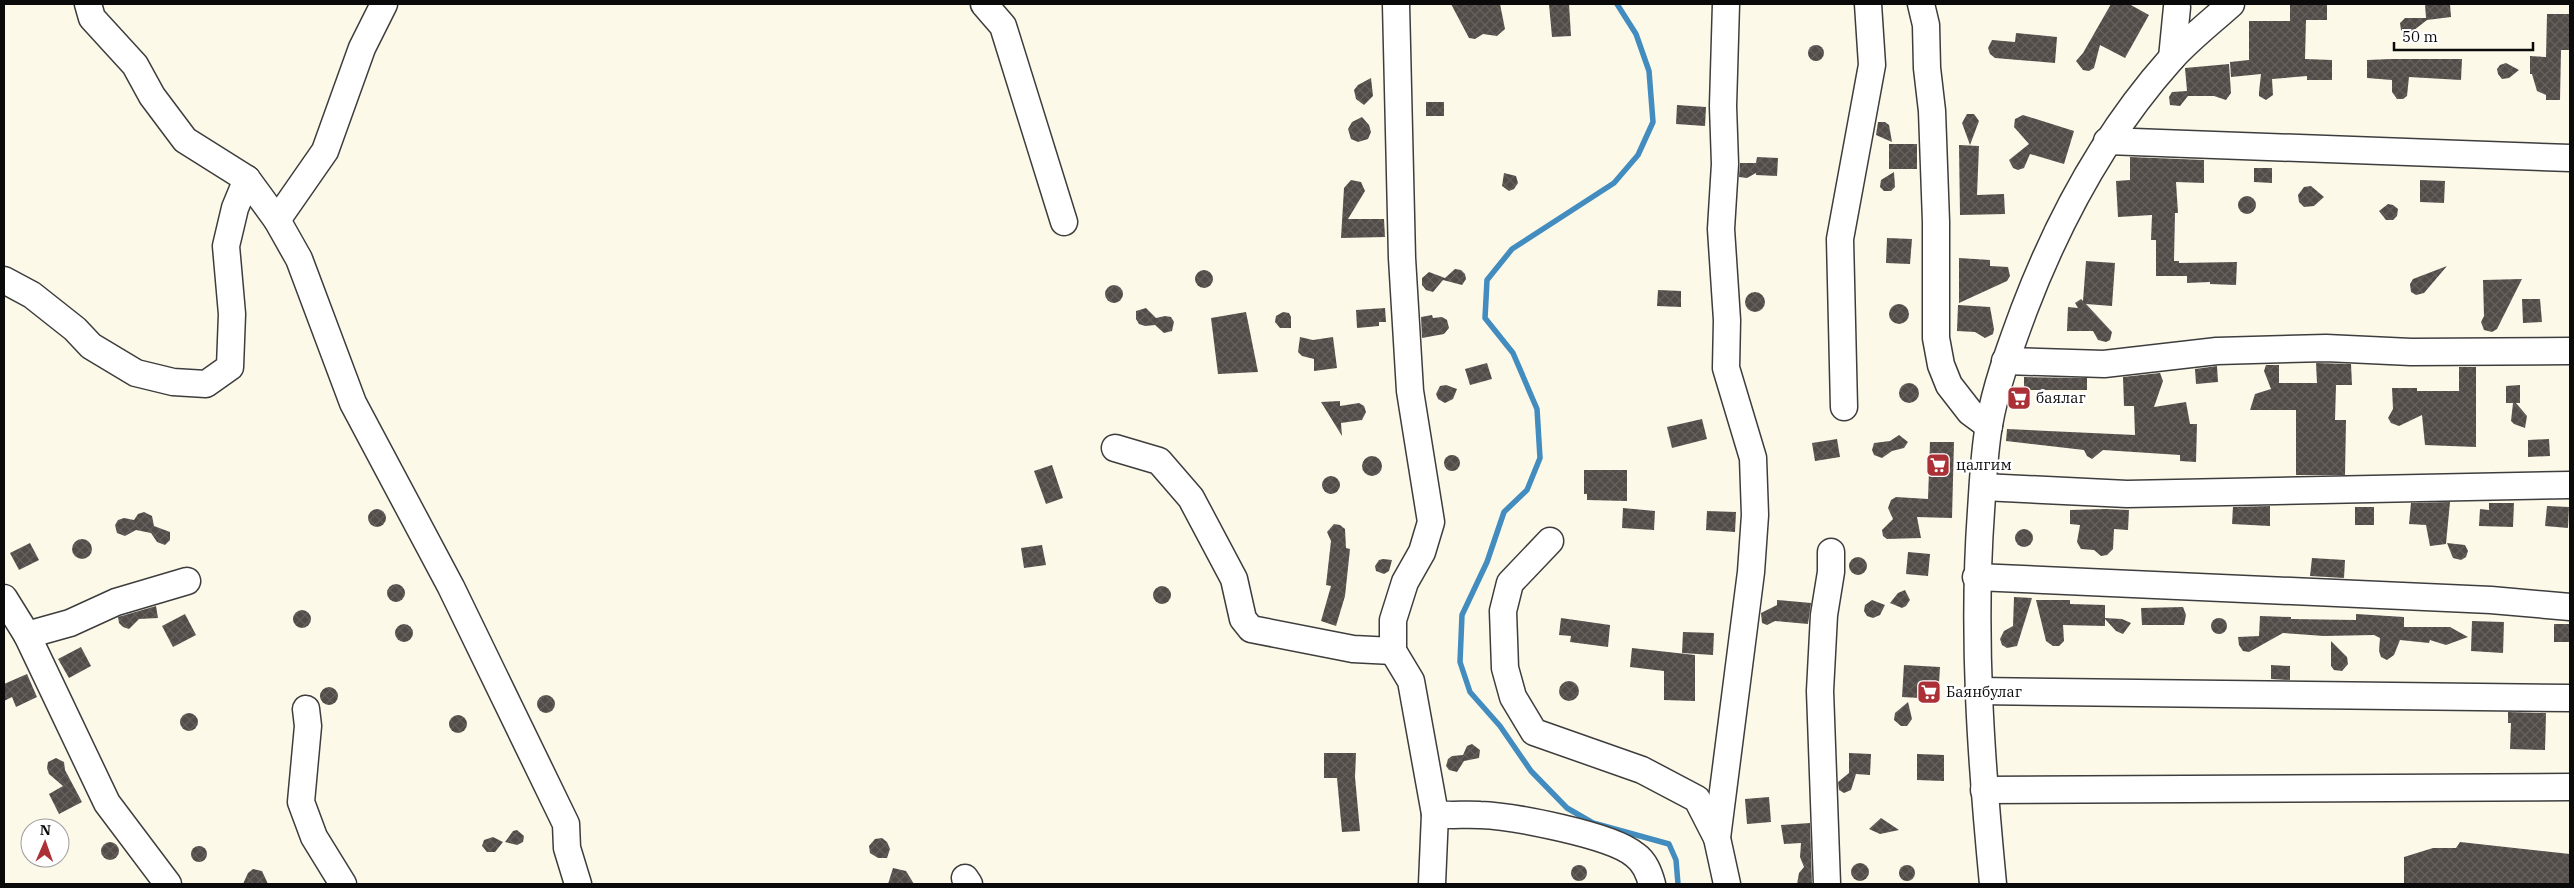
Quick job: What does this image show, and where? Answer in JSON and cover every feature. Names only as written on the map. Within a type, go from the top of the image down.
[{"type":"street","points":[[88,4],[92,18],[135,65],[152,96],[185,140],[247,179],[277,220],[299,259],[353,403],[451,587],[566,824],[567,848],[578,884]]},
{"type":"street","points":[[277,220],[326,151],[362,48],[384,4]]},
{"type":"street","points":[[984,4],[1003,26],[1064,222]]},
{"type":"street","points":[[1396,4],[1402,258],[1410,391],[1431,522],[1422,552],[1406,582],[1393,620],[1393,651],[1411,681],[1434,814],[1432,884]]},
{"type":"street","points":[[1717,838],[1751,572],[1755,515],[1753,458],[1726,368],[1727,320],[1722,230],[1725,164],[1723,106],[1726,4]]},
{"type":"street","points":[[1844,406],[1840,239],[1872,65],[1868,4]]},
{"type":"street","points":[[1920,4],[1926,25],[1927,68],[1932,111],[1936,222],[1936,338],[1941,365],[1949,385],[1970,412],[1989,426]]},
{"type":"street","points":[[1993,884],[1984,790],[1978,691],[1976,577],[1989,426],[2005,361],[2041,266],[2067,210],[2107,141],[2172,58],[2231,4]]},
{"type":"street","points":[[2172,58],[2177,5]]},
{"type":"street","points":[[2107,141],[2570,158]]},
{"type":"street","points":[[4,280],[32,295],[75,329],[91,346],[136,373],[173,382],[206,384],[230,367],[232,314],[226,246],[235,208],[247,179]]},
{"type":"street","points":[[2005,361],[2104,364],[2216,351],[2326,348],[2411,352],[2570,351]]},
{"type":"street","points":[[1115,448],[1159,461],[1191,498],[1234,579],[1243,619],[1251,629],[1353,649],[1393,651]]},
{"type":"street","points":[[1983,487],[2127,494],[2570,485]]},
{"type":"street","points":[[1550,541],[1510,583],[1503,611],[1505,668],[1513,697],[1534,732],[1642,770],[1697,799],[1717,838],[1727,884]]},
{"type":"street","points":[[1827,884],[1820,691],[1824,615],[1831,572],[1832,552]]},
{"type":"street","points":[[1976,577],[2481,600],[2570,607]]},
{"type":"street","points":[[27,635],[70,623],[116,602],[187,580]]},
{"type":"street","points":[[4,598],[27,635],[107,803],[168,884]]},
{"type":"street","points":[[1978,691],[2570,698]]},
{"type":"street","points":[[306,709],[308,726],[302,802],[314,837],[343,884]]},
{"type":"street","points":[[1984,790],[2570,788]]},
{"type":"street","points":[[1434,814],[1481,815],[1516,819],[1548,825],[1611,842],[1635,854],[1648,870],[1652,884]]},
{"type":"building","points":[[1451,4],[1500,4],[1505,29],[1497,36],[1483,34],[1475,39],[1469,38]]},
{"type":"building","points":[[1549,4],[1569,4],[1571,36],[1552,37]]},
{"type":"building","points":[[2111,4],[2129,4],[2149,15],[2125,58],[2100,45],[2094,68],[2089,71],[2083,70],[2076,61],[2083,53]]},
{"type":"building","points":[[2290,4],[2327,4],[2327,20],[2306,20],[2305,59],[2332,60],[2332,80],[2307,80],[2307,76],[2272,79],[2273,95],[2266,100],[2259,96],[2261,74],[2231,77],[2230,62],[2249,60],[2249,21],[2290,21]]},
{"type":"building","points":[[2425,4],[2450,4],[2451,17],[2427,20],[2409,34],[2401,30],[2400,23],[2405,18],[2426,18]]},
{"type":"building","points":[[2547,14],[2570,14],[2570,50],[2561,50],[2560,100],[2546,100],[2546,95],[2537,91],[2532,74],[2530,74],[2530,56],[2546,57]]},
{"type":"building","points":[[2016,33],[2057,37],[2055,63],[1995,58],[1990,54],[1988,48],[1992,40],[2015,42]]},
{"type":"building","points":[[1813,45],[1819,45],[1824,50],[1822,59],[1813,61],[1808,56],[1808,50]]},
{"type":"building","points":[[2462,59],[2461,80],[2409,77],[2407,96],[2403,99],[2397,99],[2392,92],[2392,80],[2367,78],[2367,60]]},
{"type":"building","points":[[2506,63],[2519,70],[2509,78],[2502,79],[2497,69],[2500,65]]},
{"type":"building","points":[[2229,64],[2231,93],[2226,100],[2214,96],[2188,96],[2180,106],[2170,105],[2169,97],[2172,92],[2187,91],[2185,68]]},
{"type":"building","points":[[1371,78],[1373,96],[1364,105],[1356,99],[1354,90],[1358,85]]},
{"type":"building","points":[[1426,102],[1444,102],[1444,116],[1426,116]]},
{"type":"building","points":[[1677,105],[1706,107],[1705,126],[1676,124]]},
{"type":"building","points":[[1967,114],[1974,114],[1979,121],[1970,145],[1962,123]]},
{"type":"building","points":[[2023,115],[2074,131],[2064,164],[2030,154],[2024,168],[2018,170],[2013,168],[2009,160],[2029,144],[2014,127],[2015,119]]},
{"type":"building","points":[[1362,117],[1369,125],[1371,132],[1368,139],[1358,142],[1351,139],[1348,129],[1352,122]]},
{"type":"building","points":[[1878,122],[1885,122],[1889,125],[1892,142],[1876,135]]},
{"type":"building","points":[[1889,144],[1917,144],[1917,169],[1889,169]]},
{"type":"building","points":[[1959,145],[1979,146],[1977,195],[2004,194],[2005,214],[1960,215]]},
{"type":"building","points":[[1757,157],[1778,158],[1777,176],[1756,175],[1756,173],[1747,178],[1739,177],[1740,163],[1756,163]]},
{"type":"building","points":[[2130,157],[2204,160],[2204,183],[2176,182],[2178,213],[2175,213],[2174,261],[2179,261],[2179,263],[2237,262],[2236,285],[2210,284],[2210,282],[2187,283],[2187,276],[2156,276],[2156,240],[2151,240],[2152,215],[2118,217],[2116,181],[2130,180]]},
{"type":"building","points":[[2254,168],[2272,168],[2272,183],[2254,182]]},
{"type":"building","points":[[1894,172],[1895,187],[1891,191],[1884,191],[1880,187],[1881,180]]},
{"type":"building","points":[[1504,173],[1516,176],[1518,183],[1514,189],[1509,191],[1502,186]]},
{"type":"building","points":[[1351,180],[1361,182],[1365,191],[1348,219],[1384,219],[1385,237],[1341,238],[1344,188]]},
{"type":"building","points":[[2420,180],[2445,181],[2444,203],[2420,202]]},
{"type":"building","points":[[2311,186],[2324,197],[2314,206],[2304,207],[2299,202],[2298,195],[2304,187]]},
{"type":"building","points":[[2247,196],[2253,199],[2256,205],[2253,211],[2247,214],[2241,211],[2238,205],[2241,199]]},
{"type":"building","points":[[2388,204],[2398,209],[2397,216],[2393,220],[2386,220],[2379,211]]},
{"type":"building","points":[[1887,238],[1912,239],[1910,264],[1886,263]]},
{"type":"building","points":[[1959,258],[1990,260],[1990,266],[2008,267],[2010,276],[2007,281],[1959,303]]},
{"type":"building","points":[[2086,261],[2115,263],[2112,306],[2086,304],[2112,332],[2110,340],[2106,342],[2098,340],[2093,331],[2067,331],[2068,307],[2078,308],[2075,303],[2081,299],[2083,301]]},
{"type":"building","points":[[2447,266],[2424,293],[2416,295],[2411,292],[2410,284],[2413,279]]},
{"type":"building","points":[[1455,269],[1461,270],[1465,274],[1466,279],[1462,285],[1443,280],[1433,292],[1426,290],[1422,285],[1422,278],[1429,272],[1445,278]]},
{"type":"building","points":[[1200,270],[1208,270],[1213,275],[1211,286],[1200,288],[1195,283],[1195,275]]},
{"type":"building","points":[[2522,279],[2497,329],[2492,332],[2484,330],[2481,322],[2484,316],[2483,280]]},
{"type":"building","points":[[1114,285],[1120,288],[1123,294],[1120,300],[1114,303],[1108,300],[1105,294],[1108,288]]},
{"type":"building","points":[[1658,290],[1681,291],[1681,307],[1657,306]]},
{"type":"building","points":[[1755,292],[1762,295],[1765,302],[1762,309],[1755,312],[1748,309],[1745,302],[1748,295]]},
{"type":"building","points":[[2522,299],[2540,299],[2542,322],[2523,323]]},
{"type":"building","points":[[1899,304],[1906,307],[1909,314],[1906,321],[1899,324],[1892,321],[1889,314],[1892,307]]},
{"type":"building","points":[[1958,305],[1990,307],[1994,329],[1993,334],[1985,338],[1975,332],[1957,331]]},
{"type":"building","points":[[1146,308],[1156,318],[1171,317],[1174,322],[1172,331],[1164,333],[1155,325],[1145,326],[1139,324],[1136,319],[1136,311]]},
{"type":"building","points":[[1385,308],[1386,322],[1379,322],[1379,326],[1357,328],[1356,310]]},
{"type":"building","points":[[1246,312],[1258,372],[1218,374],[1211,318]]},
{"type":"building","points":[[1283,312],[1289,313],[1291,317],[1291,328],[1280,328],[1275,322],[1276,316]]},
{"type":"building","points":[[1432,315],[1433,318],[1442,317],[1447,320],[1449,328],[1444,334],[1422,338],[1421,317]]},
{"type":"building","points":[[1300,337],[1313,340],[1333,337],[1337,368],[1314,371],[1314,359],[1302,356],[1298,352]]},
{"type":"building","points":[[1487,363],[1492,379],[1470,385],[1465,369]]},
{"type":"building","points":[[2316,363],[2351,364],[2352,385],[2336,385],[2335,420],[2346,420],[2345,475],[2296,475],[2296,410],[2250,410],[2255,394],[2271,389],[2264,371],[2266,365],[2279,365],[2279,383],[2317,383]]},
{"type":"building","points":[[2217,366],[2218,382],[2196,384],[2195,369]]},
{"type":"building","points":[[2459,367],[2476,367],[2476,447],[2425,445],[2422,415],[2399,426],[2391,423],[2388,418],[2393,409],[2392,388],[2417,388],[2417,391],[2459,391]]},
{"type":"building","points":[[2160,373],[2163,381],[2154,407],[2186,402],[2190,424],[2197,424],[2196,462],[2180,461],[2180,455],[2103,450],[2092,459],[2087,456],[2084,450],[2006,441],[2007,429],[2135,435],[2134,406],[2124,406],[2123,377]]},
{"type":"building","points":[[2024,377],[2087,378],[2087,390],[2024,390]]},
{"type":"building","points":[[1909,383],[1916,386],[1919,393],[1916,400],[1909,403],[1902,400],[1899,393],[1902,386]]},
{"type":"building","points":[[1446,385],[1457,389],[1453,399],[1445,403],[1438,399],[1436,394],[1440,386]]},
{"type":"building","points":[[2520,385],[2520,403],[2516,403],[2527,416],[2525,428],[2511,421],[2513,403],[2506,403],[2506,386]]},
{"type":"building","points":[[1340,401],[1340,406],[1359,403],[1364,406],[1366,412],[1362,420],[1341,423],[1342,436],[1321,402]]},
{"type":"building","points":[[1702,419],[1707,439],[1672,448],[1667,427]]},
{"type":"building","points":[[1899,435],[1908,442],[1904,448],[1892,451],[1882,458],[1874,455],[1872,450],[1874,443],[1890,441]]},
{"type":"building","points":[[1837,439],[1840,457],[1815,461],[1812,443]]},
{"type":"building","points":[[2549,439],[2550,456],[2528,457],[2528,440]]},
{"type":"building","points":[[1930,442],[1954,442],[1952,518],[1917,517],[1921,538],[1887,539],[1883,536],[1882,530],[1893,519],[1888,508],[1891,500],[1896,497],[1928,499]]},
{"type":"building","points":[[1452,455],[1460,463],[1452,471],[1444,463]]},
{"type":"building","points":[[1372,456],[1379,459],[1382,466],[1379,473],[1372,476],[1365,473],[1362,466],[1365,459]]},
{"type":"building","points":[[1052,465],[1063,498],[1046,504],[1034,471]]},
{"type":"building","points":[[1584,470],[1627,470],[1627,501],[1587,500],[1587,494],[1584,494]]},
{"type":"building","points":[[1331,476],[1337,479],[1340,485],[1337,491],[1331,494],[1325,491],[1322,485],[1325,479]]},
{"type":"building","points":[[2450,502],[2446,544],[2430,546],[2426,525],[2409,524],[2411,503]]},
{"type":"building","points":[[2489,503],[2514,503],[2513,527],[2479,526],[2480,509],[2489,510]]},
{"type":"building","points":[[2270,506],[2270,526],[2232,524],[2233,507]]},
{"type":"building","points":[[2547,506],[2569,507],[2568,528],[2545,526]]},
{"type":"building","points":[[2355,507],[2374,507],[2374,525],[2355,525]]},
{"type":"building","points":[[1623,508],[1655,511],[1654,530],[1622,528]]},
{"type":"building","points":[[373,509],[381,509],[386,514],[384,525],[373,527],[368,522],[368,514]]},
{"type":"building","points":[[2070,510],[2129,510],[2128,530],[2114,529],[2113,549],[2107,555],[2101,556],[2094,550],[2081,549],[2077,542],[2080,525],[2070,524]]},
{"type":"building","points":[[1707,511],[1736,512],[1735,532],[1706,530]]},
{"type":"building","points":[[144,512],[152,516],[154,526],[170,532],[170,540],[165,545],[157,542],[151,533],[136,530],[125,536],[117,533],[115,525],[118,520],[124,518],[134,520],[138,514]]},
{"type":"building","points":[[1334,524],[1340,525],[1345,529],[1346,548],[1350,549],[1345,596],[1336,626],[1321,621],[1331,586],[1326,585],[1331,541],[1327,532]]},
{"type":"building","points":[[2020,529],[2028,529],[2033,534],[2031,545],[2020,547],[2015,542],[2015,534]]},
{"type":"building","points":[[82,539],[89,542],[92,549],[89,556],[82,559],[75,556],[72,549],[75,542]]},
{"type":"building","points":[[30,543],[39,560],[19,570],[10,553]]},
{"type":"building","points":[[2447,543],[2465,545],[2468,551],[2466,557],[2461,560],[2453,558]]},
{"type":"building","points":[[1042,545],[1046,565],[1024,568],[1021,548]]},
{"type":"building","points":[[1908,552],[1930,554],[1928,576],[1906,574]]},
{"type":"building","points":[[1858,557],[1864,560],[1867,566],[1864,572],[1858,575],[1852,572],[1849,566],[1852,560]]},
{"type":"building","points":[[2312,558],[2345,560],[2344,578],[2310,576]]},
{"type":"building","points":[[1379,560],[1392,560],[1389,571],[1384,574],[1376,571],[1375,566]]},
{"type":"building","points":[[392,584],[400,584],[405,589],[403,600],[392,602],[387,597],[387,589]]},
{"type":"building","points":[[1162,586],[1168,589],[1171,595],[1168,601],[1162,604],[1156,601],[1153,595],[1156,589]]},
{"type":"building","points":[[1905,590],[1910,600],[1906,606],[1902,608],[1890,603],[1898,593]]},
{"type":"building","points":[[2014,597],[2032,598],[2017,646],[2007,648],[2002,645],[2000,639],[2004,631],[2013,626]]},
{"type":"building","points":[[1777,600],[1811,603],[1808,624],[1775,621],[1767,625],[1762,623],[1761,613],[1777,605]]},
{"type":"building","points":[[1872,600],[1885,605],[1880,615],[1873,618],[1867,616],[1864,611],[1865,605]]},
{"type":"building","points":[[2036,600],[2070,600],[2070,604],[2105,605],[2105,618],[2122,619],[2131,623],[2123,634],[2116,631],[2105,619],[2105,626],[2063,625],[2064,641],[2059,646],[2053,646],[2046,641]]},
{"type":"building","points":[[156,606],[158,618],[139,619],[129,629],[119,623],[118,617]]},
{"type":"building","points":[[2183,607],[2186,615],[2184,625],[2142,625],[2141,608]]},
{"type":"building","points":[[298,610],[306,610],[311,615],[309,626],[298,628],[293,623],[293,615]]},
{"type":"building","points":[[185,614],[196,635],[173,647],[162,626]]},
{"type":"building","points":[[2356,614],[2404,617],[2404,627],[2450,627],[2468,637],[2446,645],[2430,640],[2429,643],[2400,640],[2394,655],[2387,660],[2381,657],[2379,651],[2380,638],[2374,635],[2324,636],[2283,633],[2249,652],[2243,651],[2239,645],[2238,637],[2259,636],[2260,616],[2291,617],[2291,619],[2356,620]]},
{"type":"building","points":[[1561,618],[1610,625],[1608,647],[1570,642],[1571,636],[1559,635]]},
{"type":"building","points":[[2216,618],[2222,618],[2227,623],[2225,632],[2216,634],[2211,629],[2211,623]]},
{"type":"building","points":[[2472,621],[2504,622],[2503,653],[2471,651]]},
{"type":"building","points":[[400,624],[408,624],[413,629],[411,640],[400,642],[395,637],[395,629]]},
{"type":"building","points":[[2554,624],[2570,624],[2570,642],[2554,642]]},
{"type":"building","points":[[1683,632],[1714,633],[1713,655],[1682,653]]},
{"type":"building","points":[[2331,641],[2347,657],[2348,664],[2342,671],[2334,670],[2331,666]]},
{"type":"building","points":[[81,647],[91,666],[69,678],[58,659]]},
{"type":"building","points":[[1632,648],[1695,655],[1695,701],[1664,700],[1664,671],[1630,667]]},
{"type":"building","points":[[1904,665],[1940,667],[1938,699],[1902,697]]},
{"type":"building","points":[[2271,665],[2290,666],[2290,680],[2271,679]]},
{"type":"building","points":[[27,674],[37,697],[16,707],[12,697],[4,701],[4,684]]},
{"type":"building","points":[[1569,681],[1576,684],[1579,691],[1576,698],[1569,701],[1562,698],[1559,691],[1562,684]]},
{"type":"building","points":[[325,687],[333,687],[338,692],[336,703],[325,705],[320,700],[320,692]]},
{"type":"building","points":[[546,695],[552,698],[555,704],[552,710],[546,713],[540,710],[537,704],[540,698]]},
{"type":"building","points":[[1908,702],[1912,719],[1907,726],[1901,726],[1894,720],[1895,713]]},
{"type":"building","points":[[2508,712],[2546,713],[2545,750],[2510,749],[2511,723],[2508,723]]},
{"type":"building","points":[[189,713],[195,716],[198,722],[195,728],[189,731],[183,728],[180,722],[183,716]]},
{"type":"building","points":[[454,715],[462,715],[467,720],[465,731],[454,733],[449,728],[449,720]]},
{"type":"building","points":[[1472,744],[1480,750],[1479,758],[1464,761],[1457,772],[1449,770],[1446,766],[1448,759],[1452,756],[1463,755],[1467,746]]},
{"type":"building","points":[[1324,753],[1356,753],[1355,777],[1360,831],[1342,832],[1337,778],[1324,778]]},
{"type":"building","points":[[1849,753],[1871,754],[1870,775],[1856,774],[1851,790],[1844,793],[1839,790],[1838,782],[1849,773]]},
{"type":"building","points":[[1917,754],[1944,755],[1944,781],[1917,780]]},
{"type":"building","points":[[56,758],[64,762],[65,770],[82,802],[59,814],[49,794],[63,786],[49,774],[47,768],[48,762]]},
{"type":"building","points":[[1769,797],[1771,822],[1747,824],[1745,799]]},
{"type":"building","points":[[1881,818],[1899,830],[1880,834],[1869,829]]},
{"type":"building","points":[[1810,823],[1812,884],[1797,884],[1799,873],[1804,867],[1800,857],[1801,843],[1784,844],[1781,825]]},
{"type":"building","points":[[517,830],[524,836],[523,842],[517,845],[505,842],[513,831]]},
{"type":"building","points":[[493,837],[503,842],[495,852],[487,852],[482,846],[484,840]]},
{"type":"building","points":[[882,838],[887,842],[890,849],[887,858],[878,858],[870,853],[869,846],[875,839]]},
{"type":"building","points":[[106,842],[114,842],[119,847],[117,858],[106,860],[101,855],[101,847]]},
{"type":"building","points":[[2460,842],[2570,854],[2570,884],[2404,884],[2404,857],[2433,848],[2456,848]]},
{"type":"building","points":[[199,846],[205,848],[207,854],[205,860],[199,862],[193,860],[191,854],[193,848]]},
{"type":"building","points":[[1860,863],[1866,866],[1869,872],[1866,878],[1860,881],[1854,878],[1851,872],[1854,866]]},
{"type":"building","points":[[1579,865],[1585,867],[1587,873],[1585,879],[1579,881],[1573,879],[1571,873],[1573,867]]},
{"type":"building","points":[[1907,865],[1913,867],[1915,873],[1913,879],[1907,881],[1901,879],[1899,873],[1901,867]]},
{"type":"building","points":[[893,868],[906,871],[914,884],[888,884]]},
{"type":"building","points":[[253,869],[262,871],[268,884],[243,884],[248,873]]},
{"type":"waterway","points":[[1617,4],[1636,34],[1649,71],[1653,122],[1638,155],[1614,183],[1512,249],[1487,280],[1485,318],[1513,353],[1537,409],[1540,458],[1527,490],[1504,512],[1487,562],[1462,615],[1460,662],[1470,692],[1500,726],[1531,771],[1567,808],[1593,823],[1669,844],[1676,860],[1678,884]]},
{"type":"place","name":"баялаг","points":[[2019,398]]},
{"type":"place","name":"цалгим","points":[[1938,465]]},
{"type":"place","name":"Баянбулаг","points":[[1929,692]]}]
